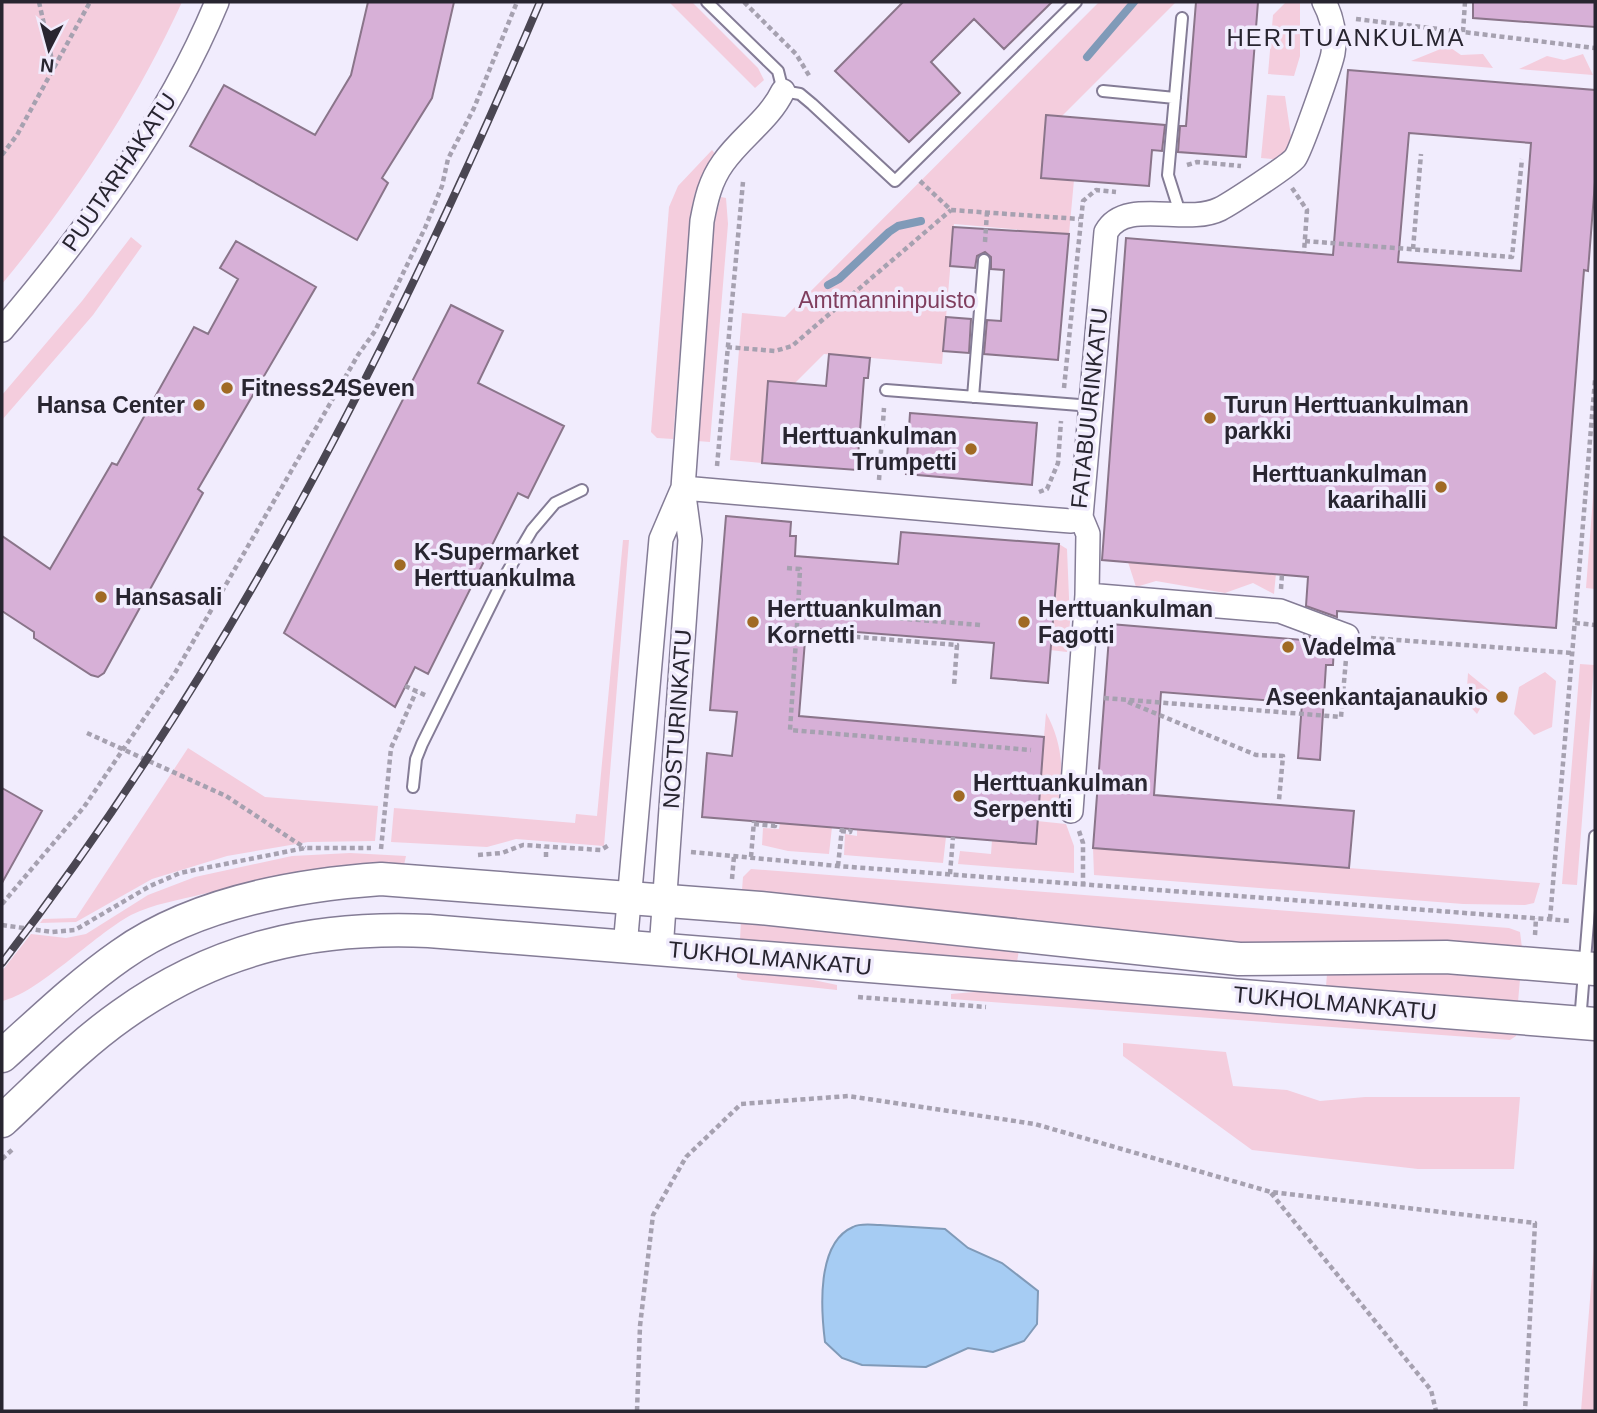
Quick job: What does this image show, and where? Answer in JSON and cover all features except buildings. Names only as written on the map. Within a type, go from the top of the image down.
[{"type":"main road","name":"TUKHOLMANKATU","points":[[3,1052],[122,954],[203,915],[273,893],[331,883],[381,879],[665,900],[1239,959],[1446,957],[1590,968]]},
{"type":"main road","name":"TUKHOLMANKATU","points":[[12,1113],[93,1037],[145,999],[222,961],[296,938],[330,932],[388,929],[1588,1024]]},
{"type":"main road","points":[[3,1052],[12,1113]]},
{"type":"street","name":"PUUTARHAKATU","points":[[2,330],[101,206],[169,99],[217,2]]},
{"type":"street","points":[[1279,169],[1295,159],[1334,54],[1328,10]]},
{"type":"street","name":"NOSTURINKATU","points":[[661,950],[690,540],[683,488],[702,221],[709,187],[723,163],[775,107],[783,91]]},
{"type":"street","name":"FATABUURINKATU","points":[[683,488],[1071,521],[1081,517],[1106,232],[1112,221],[1122,215],[1181,216],[1218,210],[1279,169]]},
{"type":"street","name":"NOSTURINKATU","points":[[625,947],[661,539],[683,488]]},
{"type":"street","points":[[1071,811],[1087,595],[1088,534],[1081,517]]},
{"type":"street","points":[[1087,595],[1280,611],[1348,636]]},
{"type":"lane","points":[[707,2],[778,71],[783,91],[800,94],[895,181],[1076,2]]},
{"type":"lane","points":[[1181,216],[1168,175],[1182,18]]},
{"type":"lane","points":[[1103,91],[1175,98]]},
{"type":"lane","points":[[973,397],[984,260]]},
{"type":"lane","points":[[886,390],[1092,407]]},
{"type":"lane","points":[[413,787],[416,759],[422,744],[505,576],[542,517],[555,503],[582,490]]},
{"type":"lane","points":[[1588,1024],[1595,836]]},
{"type":"path","points":[[39,2],[54,69]]},
{"type":"path","points":[[2,156],[90,2]]},
{"type":"path","points":[[2,904],[84,807],[175,673],[358,355],[375,331],[425,228],[442,186],[448,159],[474,107],[517,2]]},
{"type":"path","points":[[744,2],[796,54],[815,84],[812,104]]},
{"type":"path","points":[[1463,33],[1465,2]]},
{"type":"path","points":[[1328,10],[1376,21],[1595,48]]},
{"type":"path","points":[[1376,12],[1376,21]]},
{"type":"path","points":[[1413,250],[1421,154]]},
{"type":"path","points":[[1305,241],[1513,257],[1522,159]]},
{"type":"path","points":[[1168,175],[1196,162],[1279,169],[1307,210],[1304,252]]},
{"type":"path","points":[[908,169],[951,210],[1079,219]]},
{"type":"path","points":[[731,468],[717,467],[746,172]]},
{"type":"path","points":[[1027,491],[1047,489],[1058,463],[1079,219],[1083,201],[1088,194],[1096,190],[1121,192]]},
{"type":"path","points":[[727,347],[775,351],[792,346],[951,210]]},
{"type":"path","points":[[984,260],[987,212]]},
{"type":"path","points":[[696,852],[838,866],[1550,919],[1595,380]]},
{"type":"path","points":[[878,480],[886,390]]},
{"type":"path","points":[[865,479],[892,481]]},
{"type":"path","points":[[787,568],[800,569],[790,730],[1031,750]]},
{"type":"path","points":[[797,610],[980,625]]},
{"type":"path","points":[[1575,623],[1595,625]]},
{"type":"path","points":[[796,632],[957,645],[954,687]]},
{"type":"path","points":[[1079,696],[1341,717],[1348,636],[1572,653]]},
{"type":"path","points":[[381,849],[391,748],[416,692]]},
{"type":"path","points":[[1123,699],[1256,755],[1283,757],[1279,800]]},
{"type":"path","points":[[87,733],[226,796],[305,848]]},
{"type":"path","points":[[1071,811],[1083,843],[1083,884]]},
{"type":"path","points":[[751,857],[754,823],[775,826],[775,823]]},
{"type":"path","points":[[838,866],[842,830],[851,830]]},
{"type":"path","points":[[950,874],[953,837]]},
{"type":"path","points":[[546,847],[546,857]]},
{"type":"path","points":[[854,997],[998,1008]]},
{"type":"path","points":[[637,1411],[640,1326],[653,1214],[686,1157],[741,1104],[848,1096],[1035,1124],[1271,1192],[1535,1223],[1525,1411]]},
{"type":"path","points":[[2,1159],[12,1113]]},
{"type":"path","points":[[1271,1192],[1431,1390],[1436,1411]]},
{"type":"green space","points":[[2,2],[182,2],[144,77],[101,149],[54,218],[2,284]]},
{"type":"green space","points":[[669,2],[692,2],[758,68],[764,80],[755,88]]},
{"type":"green space","name":"Amtmanninpuisto","points":[[1099,2],[1176,2],[1062,116],[1046,115],[1041,177],[1074,180],[1069,234],[954,224],[942,364],[824,354],[795,383],[768,381],[762,463],[730,460],[742,313],[785,317]]},
{"type":"green space","points":[[1286,2],[1300,2],[1300,56],[1294,76],[1268,74],[1273,15]]},
{"type":"green space","points":[[1448,46],[1461,55],[1483,54],[1493,68],[1411,61]]},
{"type":"green space","points":[[1583,54],[1593,75],[1519,69],[1547,56],[1564,60]]},
{"type":"green space","points":[[1267,95],[1285,96],[1292,143],[1282,160],[1261,158]]},
{"type":"green space","points":[[712,150],[716,155],[695,192],[691,212],[673,439],[657,438],[651,432],[669,207],[678,186]]},
{"type":"green space","points":[[721,197],[726,198],[728,224],[710,442],[697,441],[714,224]]},
{"type":"green space","points":[[131,237],[142,246],[93,315],[2,420],[2,395],[82,301]]},
{"type":"green space","points":[[1595,472],[1595,589],[1586,588]]},
{"type":"green space","points":[[623,540],[629,540],[604,846],[516,839],[487,847],[391,842],[394,808],[575,823],[576,814],[597,816]]},
{"type":"green space","points":[[1059,544],[1067,549],[1070,622],[1067,652],[1050,650]]},
{"type":"green space","points":[[1128,562],[1276,573],[1274,594],[1253,583],[1225,593],[1156,581],[1136,587]]},
{"type":"green space","points":[[1580,664],[1594,665],[1577,885],[1562,884]]},
{"type":"green space","points":[[1545,672],[1556,681],[1552,727],[1534,735],[1514,714],[1519,687]]},
{"type":"green space","points":[[1468,673],[1490,691],[1477,714],[1466,702]]},
{"type":"green space","points":[[1046,713],[1056,736],[1061,761],[1057,811],[1038,810]]},
{"type":"green space","points":[[188,748],[265,797],[378,806],[375,841],[308,842],[227,856],[152,879],[76,922],[40,923],[43,919],[76,918]]},
{"type":"green space","points":[[1037,821],[1066,824],[1074,846],[1074,873],[958,864],[960,851],[991,854],[992,840]]},
{"type":"green space","points":[[780,823],[832,827],[829,854],[788,851],[762,845],[763,828],[779,829]]},
{"type":"green space","points":[[857,829],[946,837],[943,863],[844,855],[845,834],[857,836]]},
{"type":"green space","points":[[1093,848],[1540,883],[1534,903],[1463,904],[1094,875]]},
{"type":"green space","points":[[350,853],[406,856],[404,865],[353,866],[278,877],[148,908],[116,924],[32,987],[2,1001],[2,971],[31,934],[66,938],[86,934],[148,895],[195,877],[292,856]]},
{"type":"green space","points":[[751,869],[1509,928],[1520,932],[1522,948],[1232,944],[742,890],[743,877]]},
{"type":"green space","points":[[741,920],[1019,950],[1017,962],[740,940]]},
{"type":"green space","points":[[737,969],[776,972],[837,985],[837,990],[742,980],[737,977]]},
{"type":"green space","points":[[1455,972],[1520,979],[1518,1002],[1326,986],[1327,974]]},
{"type":"green space","points":[[997,990],[1517,1030],[1516,1036],[1510,1040],[951,999],[951,994]]},
{"type":"green space","points":[[1123,1043],[1226,1052],[1233,1086],[1287,1090],[1320,1101],[1365,1097],[1520,1097],[1514,1169],[1418,1169],[1252,1150],[1123,1056]]},
{"type":"green space","points":[[1595,1237],[1595,1411],[1581,1411]]},
{"type":"water","points":[[856,1226],[945,1229],[968,1248],[1002,1263],[1038,1291],[1037,1324],[1024,1341],[993,1352],[968,1348],[926,1367],[862,1365],[842,1358],[825,1342],[822,1296],[827,1262],[832,1247],[841,1235]]},
{"type":"waterway","points":[[1087,57],[1134,2]]},
{"type":"waterway","points":[[828,285],[839,279],[889,232],[898,226],[921,221]]},
{"type":"railway","points":[[2,963],[84,852],[161,737],[234,620],[302,500],[427,254],[540,2]]},
{"type":"place","name":"Fitness24Seven","points":[[227,388]]},
{"type":"place","name":"Hansa Center","points":[[199,405]]},
{"type":"place","name":"Turun Herttuankulman parkki","points":[[1210,418]]},
{"type":"place","name":"Herttuankulman Trumpetti","points":[[971,449]]},
{"type":"place","name":"Herttuankulman kaarihalli","points":[[1441,487]]},
{"type":"place","name":"K-Supermarket Herttuankulma","points":[[400,565]]},
{"type":"place","name":"Hansasali","points":[[101,597]]},
{"type":"place","name":"Herttuankulman Kornetti","points":[[753,622]]},
{"type":"place","name":"Herttuankulman Fagotti","points":[[1024,622]]},
{"type":"place","name":"Vadelma","points":[[1288,647]]},
{"type":"place","name":"Aseenkantajanaukio","points":[[1502,697]]},
{"type":"place","name":"Herttuankulman Serpentti","points":[[959,796]]},
{"type":"district","name":"HERTTUANKULMA","points":[[1346,37]]}]
